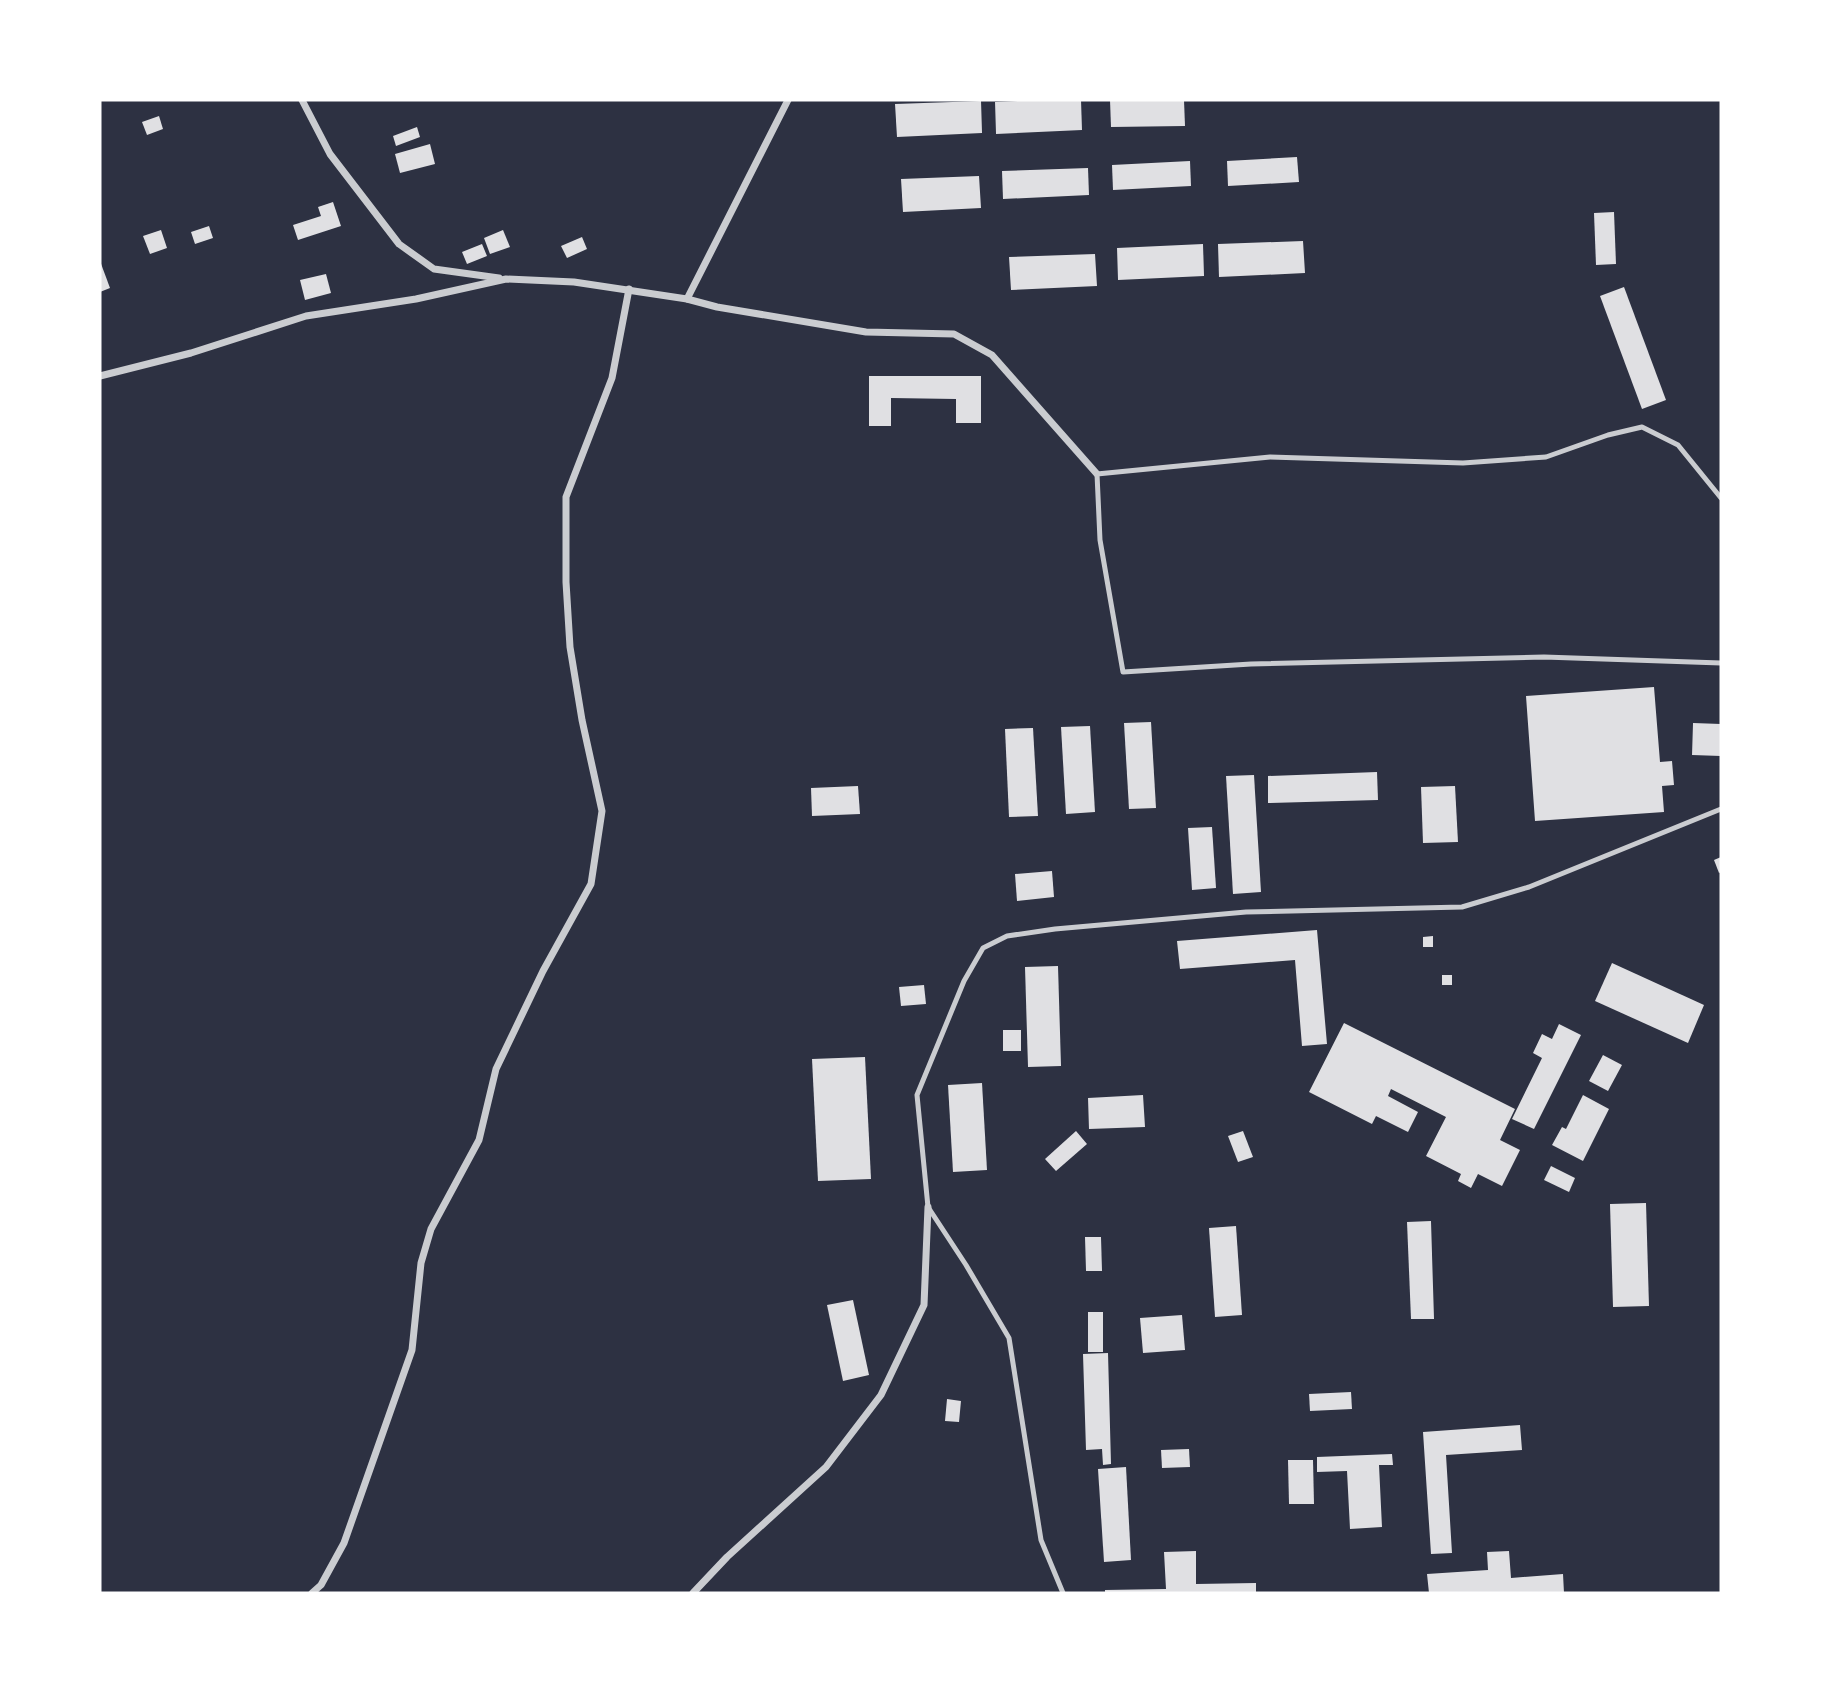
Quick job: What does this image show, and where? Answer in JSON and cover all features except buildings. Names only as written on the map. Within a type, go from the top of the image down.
[{"type":"street","points":[[302,100],[330,154],[399,244],[435,269],[506,279],[573,282],[629,289],[866,332],[954,334],[992,355],[1097,474]]},
{"type":"street","points":[[687,299],[789,100]]},
{"type":"street","points":[[100,376],[191,353],[306,316],[416,299],[506,279]]},
{"type":"street","points":[[312,1593],[321,1585],[344,1542],[412,1350],[421,1263],[431,1229],[479,1140],[496,1069],[543,971],[592,884],[602,811],[582,720],[570,647],[566,582],[566,497],[612,378],[629,289]]},
{"type":"street","points":[[692,1593],[727,1557],[826,1467],[881,1395],[924,1305],[929,1207]]},
{"type":"lane","points":[[1721,498],[1678,445],[1642,427],[1608,435],[1546,457],[1464,463],[1270,457],[1097,474],[1100,540],[1122,672],[1251,664],[1544,657],[1721,663]]},
{"type":"lane","points":[[1063,1593],[1041,1540],[1009,1338],[929,1207],[917,1095],[964,981],[983,948],[1007,936],[1055,929],[1246,912],[1462,907],[1529,887],[1721,809]]}]
